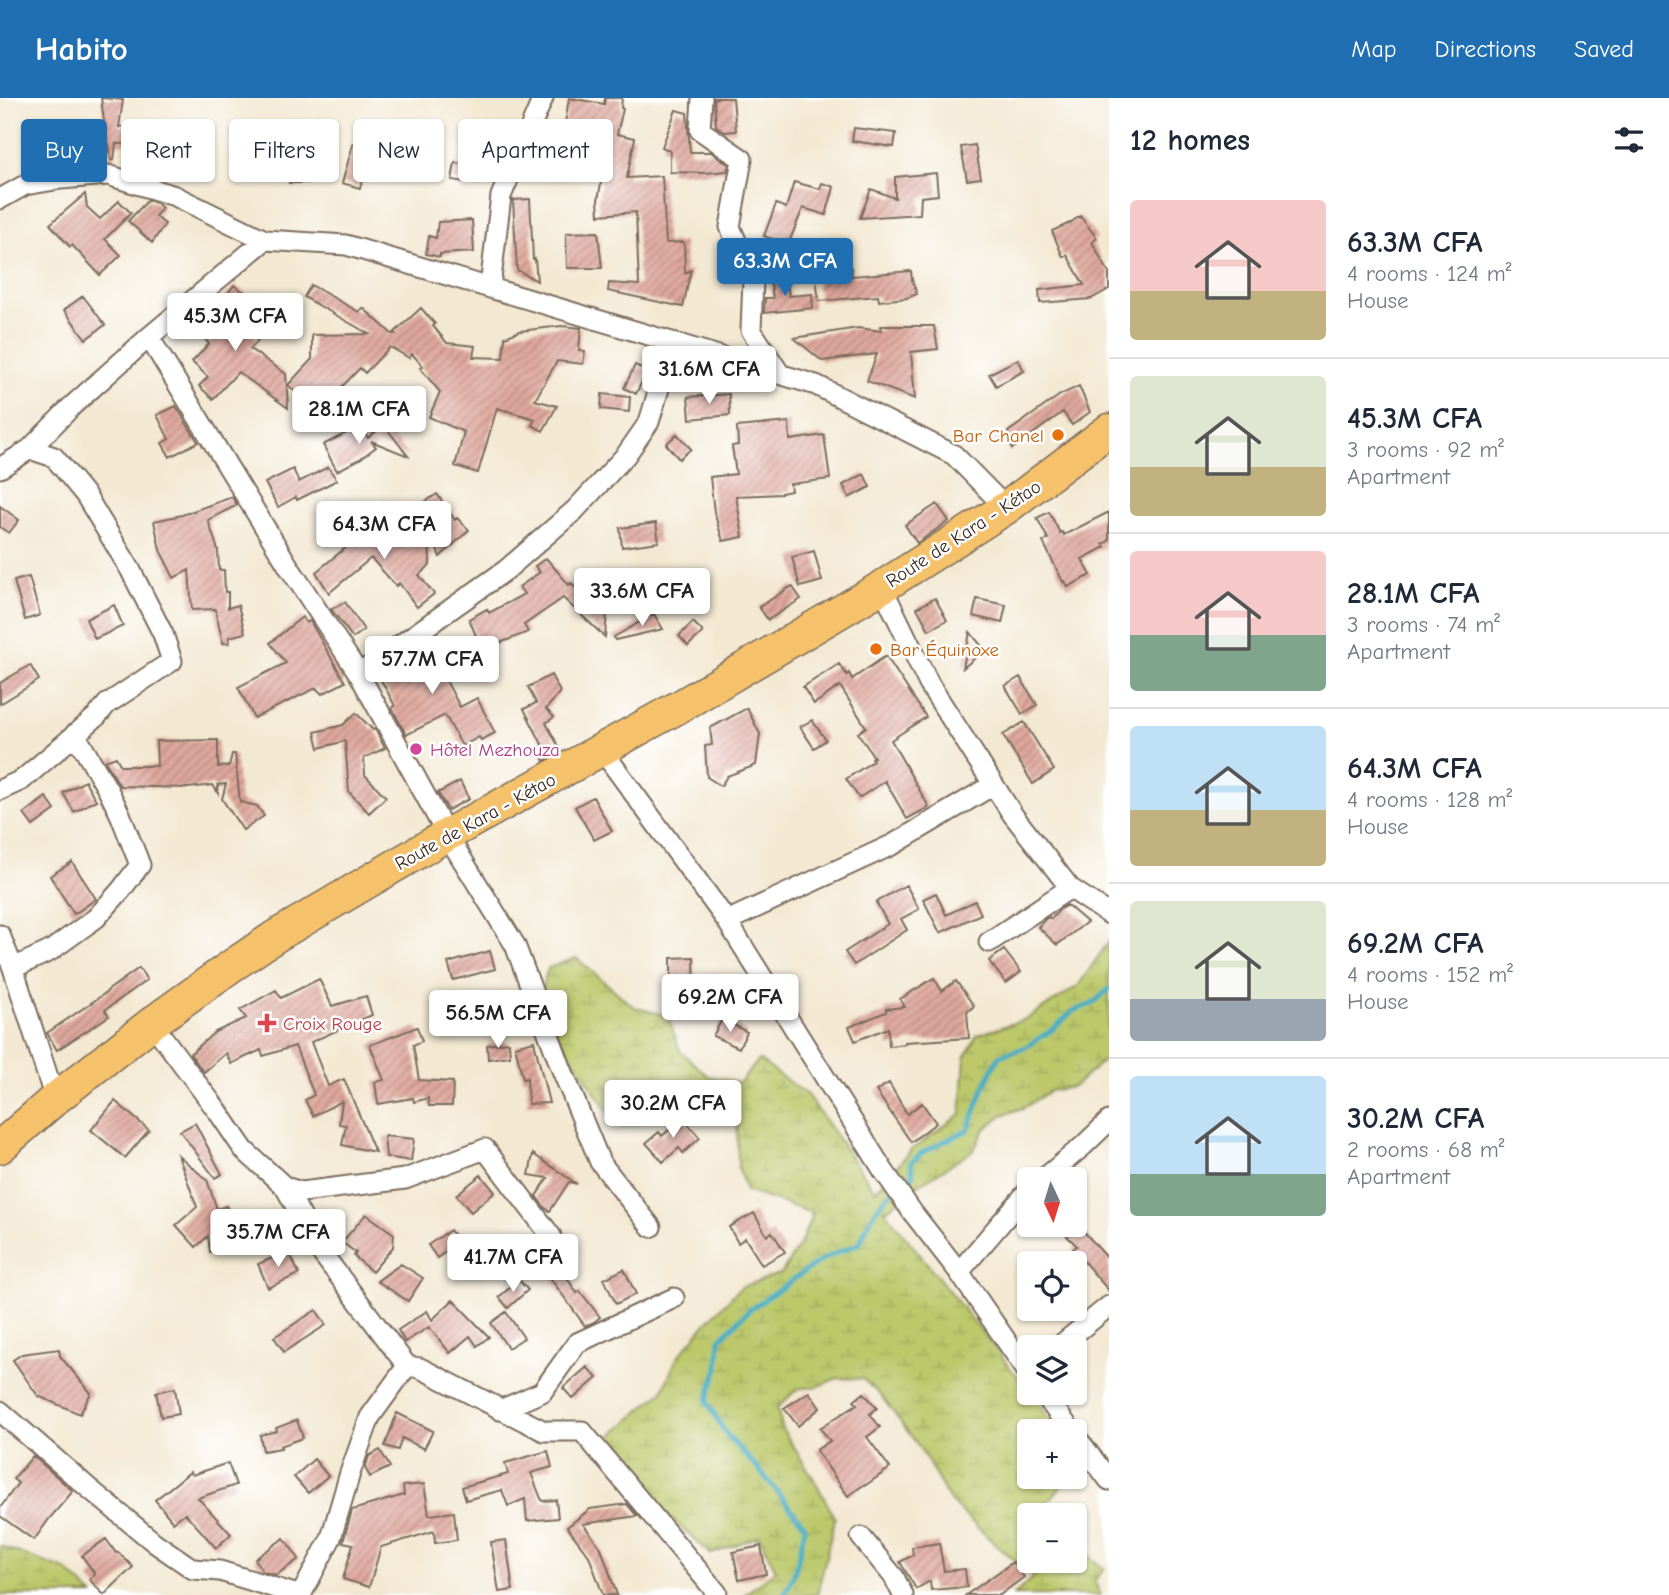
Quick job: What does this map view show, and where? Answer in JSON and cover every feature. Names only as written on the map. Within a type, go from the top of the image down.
[{"type":"main road","name":"Route de Kara - Kétao","points":[[0,1147],[55,1099],[152,1023],[276,936],[447,835],[684,704],[882,587],[1006,508],[1109,430]]},
{"type":"street","points":[[491,287],[501,196],[543,98]]},
{"type":"street","points":[[702,98],[700,130],[742,159],[730,227],[753,279],[751,330],[780,374]]},
{"type":"street","points":[[0,199],[25,184],[108,175],[175,196],[265,240],[346,245],[816,385],[954,455],[1006,508]]},
{"type":"street","points":[[0,468],[30,449],[72,405],[265,240]]},
{"type":"street","points":[[149,337],[289,566],[359,674],[447,835],[515,945],[600,1162],[651,1227]]},
{"type":"street","points":[[359,674],[506,570],[575,510],[626,455],[649,422],[673,342]]},
{"type":"street","points":[[0,790],[22,780],[97,716],[107,704],[172,662],[163,634],[130,569],[86,496],[54,457],[30,449]]},
{"type":"street","points":[[882,587],[929,684],[1013,815],[1070,888],[1109,914]]},
{"type":"street","points":[[13,968],[50,951],[96,918],[140,865],[120,814],[75,734]]},
{"type":"street","points":[[602,750],[727,921],[883,1170],[1017,1356]]},
{"type":"street","points":[[727,921],[894,844],[993,785]]},
{"type":"street","points":[[989,942],[1070,888]]},
{"type":"street","points":[[0,935],[55,1099]]},
{"type":"street","points":[[152,1023],[244,1150],[285,1187],[321,1252],[407,1366],[420,1368],[544,1431],[582,1432],[717,1593]]},
{"type":"street","points":[[1058,1167],[1109,1121]]},
{"type":"street","points":[[285,1187],[302,1192],[405,1179],[485,1149],[551,1236]]},
{"type":"street","points":[[959,1272],[1017,1204]]},
{"type":"street","points":[[500,1409],[542,1392],[577,1343],[674,1298]]},
{"type":"street","points":[[1073,1335],[1109,1306]]},
{"type":"street","points":[[0,1411],[155,1543],[194,1569],[220,1571],[300,1595],[331,1538],[370,1417],[407,1366]]},
{"type":"street","points":[[1087,1451],[1109,1480]]},
{"type":"street","points":[[861,1537],[894,1577],[903,1595]]},
{"type":"green space","points":[[1109,941],[1109,1056],[1073,1087],[1050,1091],[1025,1107],[1002,1115],[985,1129],[973,1151],[920,1184],[885,1211],[1017,1376],[1017,1405],[1040,1405],[1051,1419],[1017,1419],[1017,1489],[1059,1490],[1045,1503],[1017,1503],[1017,1562],[950,1501],[920,1448],[881,1396],[863,1379],[837,1378],[819,1386],[797,1389],[777,1408],[783,1430],[835,1518],[817,1595],[744,1595],[776,1570],[759,1536],[711,1554],[657,1506],[612,1435],[662,1392],[677,1358],[741,1287],[782,1273],[802,1240],[813,1213],[746,1191],[738,1167],[737,1122],[682,1114],[620,1128],[553,1027],[540,994],[548,968],[576,958],[634,1007],[668,1016],[680,1051],[708,1076],[739,1083],[759,1060],[807,1095],[875,1191],[911,1150],[961,1114],[965,1058],[977,1035],[1026,1019],[1078,986]]},
{"type":"green space","points":[[0,1546],[66,1570],[93,1595],[0,1595]]},
{"type":"green space","points":[[1087,1554],[1104,1569],[1094,1581],[1101,1595],[1014,1595],[1034,1576],[1030,1573],[1087,1573]]},
{"type":"building","points":[[101,98],[123,100],[119,127],[121,144],[116,144],[114,160],[111,160],[107,144],[107,119],[104,119]]},
{"type":"building","points":[[569,98],[604,104],[605,98],[622,98],[623,109],[617,134],[635,138],[627,178],[662,176],[666,243],[684,242],[685,273],[691,270],[683,307],[608,291],[609,283],[639,285],[636,212],[599,215],[601,182],[613,182],[613,119],[566,119]]},
{"type":"building","points":[[714,98],[733,98],[736,131],[725,132],[716,126]]},
{"type":"building","points":[[676,110],[687,113],[690,152],[711,152],[729,165],[727,171],[670,172],[670,151],[662,147]]},
{"type":"building","points":[[854,128],[896,133],[894,147],[852,141]]},
{"type":"building","points":[[353,144],[353,182],[362,182],[360,188],[342,183]]},
{"type":"building","points":[[975,145],[981,178],[967,180],[961,147]]},
{"type":"building","points":[[455,163],[458,163],[458,181],[452,180]]},
{"type":"building","points":[[936,173],[938,195],[921,197],[920,214],[860,218],[871,189],[895,198],[895,177]]},
{"type":"building","points":[[794,182],[820,189],[822,183],[834,187],[826,215],[803,208],[788,245],[764,236],[776,204],[786,208]]},
{"type":"building","points":[[85,194],[87,207],[100,219],[119,201],[131,213],[105,239],[121,255],[100,275],[50,224]]},
{"type":"building","points":[[530,199],[533,259],[537,281],[517,270],[513,200]]},
{"type":"building","points":[[148,200],[162,208],[155,216],[165,224],[152,243],[128,221]]},
{"type":"building","points":[[1080,216],[1097,238],[1092,242],[1109,273],[1109,289],[1091,299],[1040,303],[1039,290],[1084,285],[1067,255],[1063,257],[1052,231]]},
{"type":"building","points":[[472,220],[474,252],[440,254],[440,257],[426,254],[429,236],[436,238],[438,222]]},
{"type":"building","points":[[598,232],[602,268],[567,268],[566,233]]},
{"type":"building","points":[[851,267],[852,276],[911,271],[917,294],[907,298],[879,301],[878,296],[819,301],[815,271]]},
{"type":"building","points":[[786,275],[789,296],[812,294],[813,308],[764,313],[765,298],[773,298],[770,277]]},
{"type":"building","points":[[234,285],[247,294],[231,316],[258,341],[250,349],[286,374],[288,408],[238,372],[213,399],[199,386],[208,377],[192,362],[209,344],[194,327],[218,306]]},
{"type":"building","points":[[311,285],[359,312],[363,308],[392,334],[421,308],[447,343],[475,346],[473,357],[503,358],[505,337],[520,331],[561,326],[581,328],[579,350],[585,351],[583,364],[557,361],[535,400],[557,406],[543,431],[532,425],[535,419],[497,408],[478,473],[455,466],[464,432],[429,417],[440,392],[412,354],[409,358],[390,347],[365,373],[360,368],[334,395],[330,391],[314,409],[288,385],[312,359],[312,335],[369,334],[304,297]]},
{"type":"building","points":[[83,296],[105,325],[86,339],[64,310]]},
{"type":"building","points":[[880,326],[934,326],[938,349],[911,352],[915,399],[867,381],[877,354],[822,361],[794,338],[858,328],[881,331]]},
{"type":"building","points":[[1018,359],[1024,371],[996,386],[989,374]]},
{"type":"building","points":[[635,365],[647,371],[636,394],[624,388]]},
{"type":"building","points":[[1079,386],[1090,412],[1072,425],[1063,412],[1012,449],[1008,432],[1060,395]]},
{"type":"building","points":[[602,394],[630,397],[629,412],[601,409]]},
{"type":"building","points":[[729,394],[730,415],[690,419],[688,397]]},
{"type":"building","points":[[176,406],[198,442],[170,457],[162,443],[169,439],[157,415]]},
{"type":"building","points":[[789,422],[790,440],[824,435],[830,479],[790,484],[791,491],[781,494],[736,496],[743,537],[723,541],[714,512],[710,477],[736,474],[732,446],[738,445],[737,427]]},
{"type":"building","points":[[384,425],[408,456],[371,441],[376,447],[337,471],[323,445],[360,426],[368,438]]},
{"type":"building","points":[[677,434],[691,449],[679,459],[666,444]]},
{"type":"building","points":[[328,467],[337,480],[278,507],[265,483],[293,469],[299,482]]},
{"type":"building","points":[[864,474],[870,487],[849,498],[843,485]]},
{"type":"building","points":[[437,494],[455,520],[457,518],[469,530],[440,557],[430,531],[434,527],[420,505]]},
{"type":"building","points":[[232,497],[237,505],[208,520],[218,550],[219,570],[224,570],[228,608],[238,605],[245,633],[229,637],[229,643],[223,643],[215,609],[192,610],[189,570],[174,578],[160,550],[154,521],[182,515]]},
{"type":"building","points":[[937,504],[949,521],[917,543],[905,525]]},
{"type":"building","points":[[0,506],[19,520],[9,533],[0,527]]},
{"type":"building","points":[[1049,512],[1060,533],[1064,535],[1109,512],[1109,541],[1103,544],[1105,547],[1082,559],[1091,575],[1068,587],[1043,542],[1048,539],[1037,518]]},
{"type":"building","points":[[391,518],[409,548],[429,531],[430,565],[419,575],[434,594],[417,607],[399,583],[396,586],[371,558],[329,593],[316,572],[371,527]]},
{"type":"building","points":[[656,523],[659,542],[622,547],[620,528]]},
{"type":"building","points":[[814,551],[822,581],[800,587],[792,557]]},
{"type":"building","points":[[546,558],[569,585],[571,583],[589,601],[609,587],[605,637],[563,598],[524,625],[528,632],[482,650],[469,619],[487,609],[489,613],[524,594],[519,587],[540,572],[535,566]]},
{"type":"building","points":[[29,577],[40,615],[25,620],[14,581]]},
{"type":"building","points":[[792,586],[801,599],[768,620],[759,607]]},
{"type":"building","points":[[935,598],[947,620],[929,630],[917,608]]},
{"type":"building","points":[[977,599],[1006,605],[1002,623],[973,616]]},
{"type":"building","points":[[345,602],[364,630],[353,638],[331,609]]},
{"type":"building","points":[[114,605],[123,626],[95,639],[86,619]]},
{"type":"building","points":[[654,614],[663,629],[615,640],[614,637]]},
{"type":"building","points":[[302,617],[306,623],[310,621],[345,682],[322,694],[316,688],[254,718],[238,687],[286,663],[270,643]]},
{"type":"building","points":[[693,622],[703,632],[688,646],[679,636]]},
{"type":"building","points":[[970,632],[985,650],[963,668]]},
{"type":"building","points":[[435,636],[453,672],[444,677],[460,707],[477,698],[495,733],[481,740],[479,737],[462,746],[445,715],[406,735],[380,678],[388,674],[386,670],[418,653],[416,649]]},
{"type":"building","points":[[886,656],[926,717],[891,740],[929,807],[907,819],[885,781],[859,798],[846,779],[873,761],[874,757],[858,733],[866,727],[840,686],[814,704],[803,687],[839,664],[852,679]]},
{"type":"building","points":[[30,665],[39,680],[0,704],[0,683]]},
{"type":"building","points":[[551,675],[560,692],[546,709],[554,717],[546,723],[561,751],[544,761],[538,749],[543,746],[524,709],[536,703],[528,687]]},
{"type":"building","points":[[1020,677],[1037,705],[1022,714],[1005,686]]},
{"type":"building","points":[[747,708],[760,734],[756,765],[727,776],[721,786],[707,777],[705,746],[712,745],[710,728]]},
{"type":"building","points":[[356,713],[375,729],[385,748],[364,758],[365,775],[386,797],[369,813],[349,792],[345,741],[319,748],[315,732],[343,725]]},
{"type":"building","points":[[812,720],[826,740],[814,748],[800,727]]},
{"type":"building","points":[[1024,722],[1054,770],[1033,784],[1003,735]]},
{"type":"building","points":[[218,740],[218,767],[229,766],[232,754],[235,754],[240,802],[257,806],[264,816],[243,830],[222,799],[226,784],[218,785],[218,793],[213,785],[188,788],[120,786],[105,761],[116,757],[121,766],[157,766],[156,741]]},
{"type":"building","points":[[85,781],[96,800],[74,812],[63,793]]},
{"type":"building","points":[[460,781],[469,799],[448,810],[438,793]]},
{"type":"building","points":[[46,797],[55,810],[33,826],[24,814]]},
{"type":"building","points":[[593,797],[612,831],[594,840],[575,807]]},
{"type":"building","points":[[72,862],[96,899],[74,914],[50,876]]},
{"type":"building","points":[[906,885],[919,909],[901,919],[907,930],[854,965],[845,952],[888,924],[876,902]]},
{"type":"building","points":[[936,893],[946,915],[975,901],[981,914],[940,933],[923,899]]},
{"type":"building","points":[[1067,905],[1087,922],[1057,945],[1038,927],[1045,919],[1051,919]]},
{"type":"building","points":[[1004,950],[1021,972],[1006,983],[989,961]]},
{"type":"building","points":[[490,951],[495,969],[453,980],[448,963]]},
{"type":"building","points":[[694,957],[695,1002],[671,1002],[671,958]]},
{"type":"building","points":[[139,968],[147,980],[105,1010],[109,1016],[57,1050],[47,1033]]},
{"type":"building","points":[[934,978],[942,991],[956,981],[974,1006],[967,1012],[969,1038],[905,1042],[889,1046],[888,1028],[855,1041],[849,1027],[886,1012],[886,1009],[905,1007],[900,999]]},
{"type":"building","points":[[319,979],[332,1006],[366,996],[372,1015],[311,1042],[328,1086],[344,1079],[375,1152],[342,1145],[346,1125],[339,1124],[342,1101],[313,1116],[305,1100],[314,1095],[295,1046],[263,1056],[261,1050],[231,1064],[226,1053],[204,1072],[190,1054],[215,1032],[246,1018],[240,1010],[276,990],[281,998]]},
{"type":"building","points":[[722,1019],[747,1032],[739,1048],[713,1036]]},
{"type":"building","points":[[417,1027],[422,1041],[413,1045],[419,1080],[453,1082],[452,1106],[429,1106],[428,1098],[414,1102],[413,1098],[378,1104],[375,1082],[384,1080],[370,1045]]},
{"type":"building","points":[[534,1041],[549,1103],[528,1104],[527,1078],[523,1079],[515,1046]]},
{"type":"building","points":[[509,1042],[510,1056],[488,1059],[487,1045]]},
{"type":"building","points":[[889,1083],[907,1114],[922,1103],[936,1123],[911,1142],[876,1091]]},
{"type":"building","points":[[115,1101],[149,1130],[125,1158],[91,1130]]},
{"type":"building","points":[[683,1118],[700,1138],[683,1153],[679,1148],[663,1162],[646,1143],[659,1132],[662,1136]]},
{"type":"building","points":[[195,1123],[222,1174],[215,1178],[180,1131]]},
{"type":"building","points":[[384,1136],[414,1139],[411,1161],[386,1157]]},
{"type":"building","points":[[533,1154],[577,1184],[569,1182],[550,1211],[536,1196],[548,1178],[529,1175]]},
{"type":"building","points":[[178,1155],[207,1180],[217,1209],[226,1206],[235,1227],[238,1247],[210,1252],[208,1236],[196,1247],[176,1225],[197,1207]]},
{"type":"building","points":[[481,1175],[495,1192],[471,1212],[456,1195]]},
{"type":"building","points":[[754,1213],[767,1236],[772,1232],[785,1252],[762,1265],[745,1238],[738,1243],[729,1227]]},
{"type":"building","points":[[366,1214],[394,1234],[393,1247],[372,1272],[354,1256],[356,1253],[342,1242]]},
{"type":"building","points":[[450,1230],[459,1242],[437,1258],[428,1245]]},
{"type":"building","points":[[1087,1235],[1109,1260],[1109,1291],[1087,1265],[1087,1251],[1075,1251],[1073,1249],[1077,1246],[1068,1237]]},
{"type":"building","points":[[289,1251],[299,1274],[268,1288],[258,1264]]},
{"type":"building","points":[[401,1264],[423,1278],[408,1301],[377,1281]]},
{"type":"building","points":[[560,1267],[577,1293],[580,1291],[600,1317],[594,1322],[585,1326],[548,1275]]},
{"type":"building","points":[[624,1269],[636,1294],[616,1304],[604,1279]]},
{"type":"building","points":[[519,1280],[528,1290],[508,1308],[499,1297]]},
{"type":"building","points":[[453,1300],[489,1337],[477,1346],[470,1336],[450,1353],[429,1327],[405,1342],[398,1330],[427,1311],[432,1320]]},
{"type":"building","points":[[316,1310],[326,1325],[284,1352],[274,1337]]},
{"type":"building","points":[[506,1312],[524,1338],[508,1348],[491,1323]]},
{"type":"building","points":[[59,1349],[60,1356],[91,1393],[80,1414],[38,1396],[13,1360],[22,1354]]},
{"type":"building","points":[[587,1367],[597,1378],[573,1399],[563,1388]]},
{"type":"building","points":[[175,1388],[179,1414],[161,1417],[156,1392]]},
{"type":"building","points":[[809,1392],[820,1408],[798,1426],[784,1408]]},
{"type":"building","points":[[864,1393],[877,1408],[870,1414],[880,1427],[867,1437],[890,1468],[848,1496],[816,1450],[830,1441],[820,1428],[857,1404],[854,1401]]},
{"type":"building","points":[[397,1413],[433,1431],[424,1449],[402,1438],[398,1450],[385,1446]]},
{"type":"building","points":[[297,1420],[303,1438],[280,1446],[281,1448],[263,1451],[260,1435],[277,1431],[276,1428]]},
{"type":"building","points":[[380,1450],[390,1467],[370,1477],[365,1468],[369,1456]]},
{"type":"building","points":[[548,1451],[552,1467],[531,1473],[542,1501],[556,1500],[558,1518],[527,1521],[525,1499],[508,1506],[502,1490],[466,1500],[462,1487],[508,1474],[505,1463]]},
{"type":"building","points":[[33,1456],[73,1491],[34,1540],[0,1516],[0,1508],[18,1483],[13,1479]]},
{"type":"building","points":[[314,1459],[328,1476],[308,1493],[294,1477]]},
{"type":"building","points":[[228,1463],[236,1485],[198,1498],[231,1534],[216,1548],[185,1513],[173,1522],[155,1500],[190,1472],[192,1475]]},
{"type":"building","points":[[424,1484],[429,1515],[454,1512],[457,1540],[435,1543],[434,1531],[381,1547],[369,1587],[343,1579],[353,1544],[343,1542],[352,1510],[404,1495],[403,1486]]},
{"type":"building","points":[[627,1504],[637,1516],[583,1524],[601,1548],[617,1595],[603,1595],[589,1556],[567,1527],[590,1509]]},
{"type":"building","points":[[284,1538],[299,1559],[276,1575],[263,1572],[255,1559]]},
{"type":"building","points":[[106,1539],[116,1553],[133,1567],[104,1595],[89,1579],[95,1574],[82,1556]]},
{"type":"building","points":[[506,1540],[513,1590],[499,1592],[491,1542]]},
{"type":"building","points":[[939,1543],[944,1571],[965,1569],[967,1587],[931,1590],[930,1581],[916,1589],[900,1562],[913,1555],[912,1547]]},
{"type":"building","points":[[761,1546],[766,1574],[739,1580],[733,1552]]},
{"type":"building","points":[[1013,1562],[1017,1573],[1024,1577],[1000,1595],[966,1595]]},
{"type":"waterway","points":[[900,1186],[913,1176],[911,1162],[923,1152],[968,1130],[999,1056],[1024,1048],[1052,1030],[1073,1011],[1092,1004],[1109,989]]},
{"type":"waterway","points":[[783,1595],[795,1571],[805,1526],[725,1433],[707,1401],[718,1367],[720,1339],[749,1310],[823,1259],[860,1243],[873,1215],[892,1192]]},
{"type":"place","name":"Bar Chanel","points":[[1058,435]]},
{"type":"place","name":"Bar Équinoxe","points":[[876,649]]},
{"type":"place","name":"Hôtel Mezhouza","points":[[416,749]]},
{"type":"place","name":"Croix Rouge","points":[[267,1023]]}]
